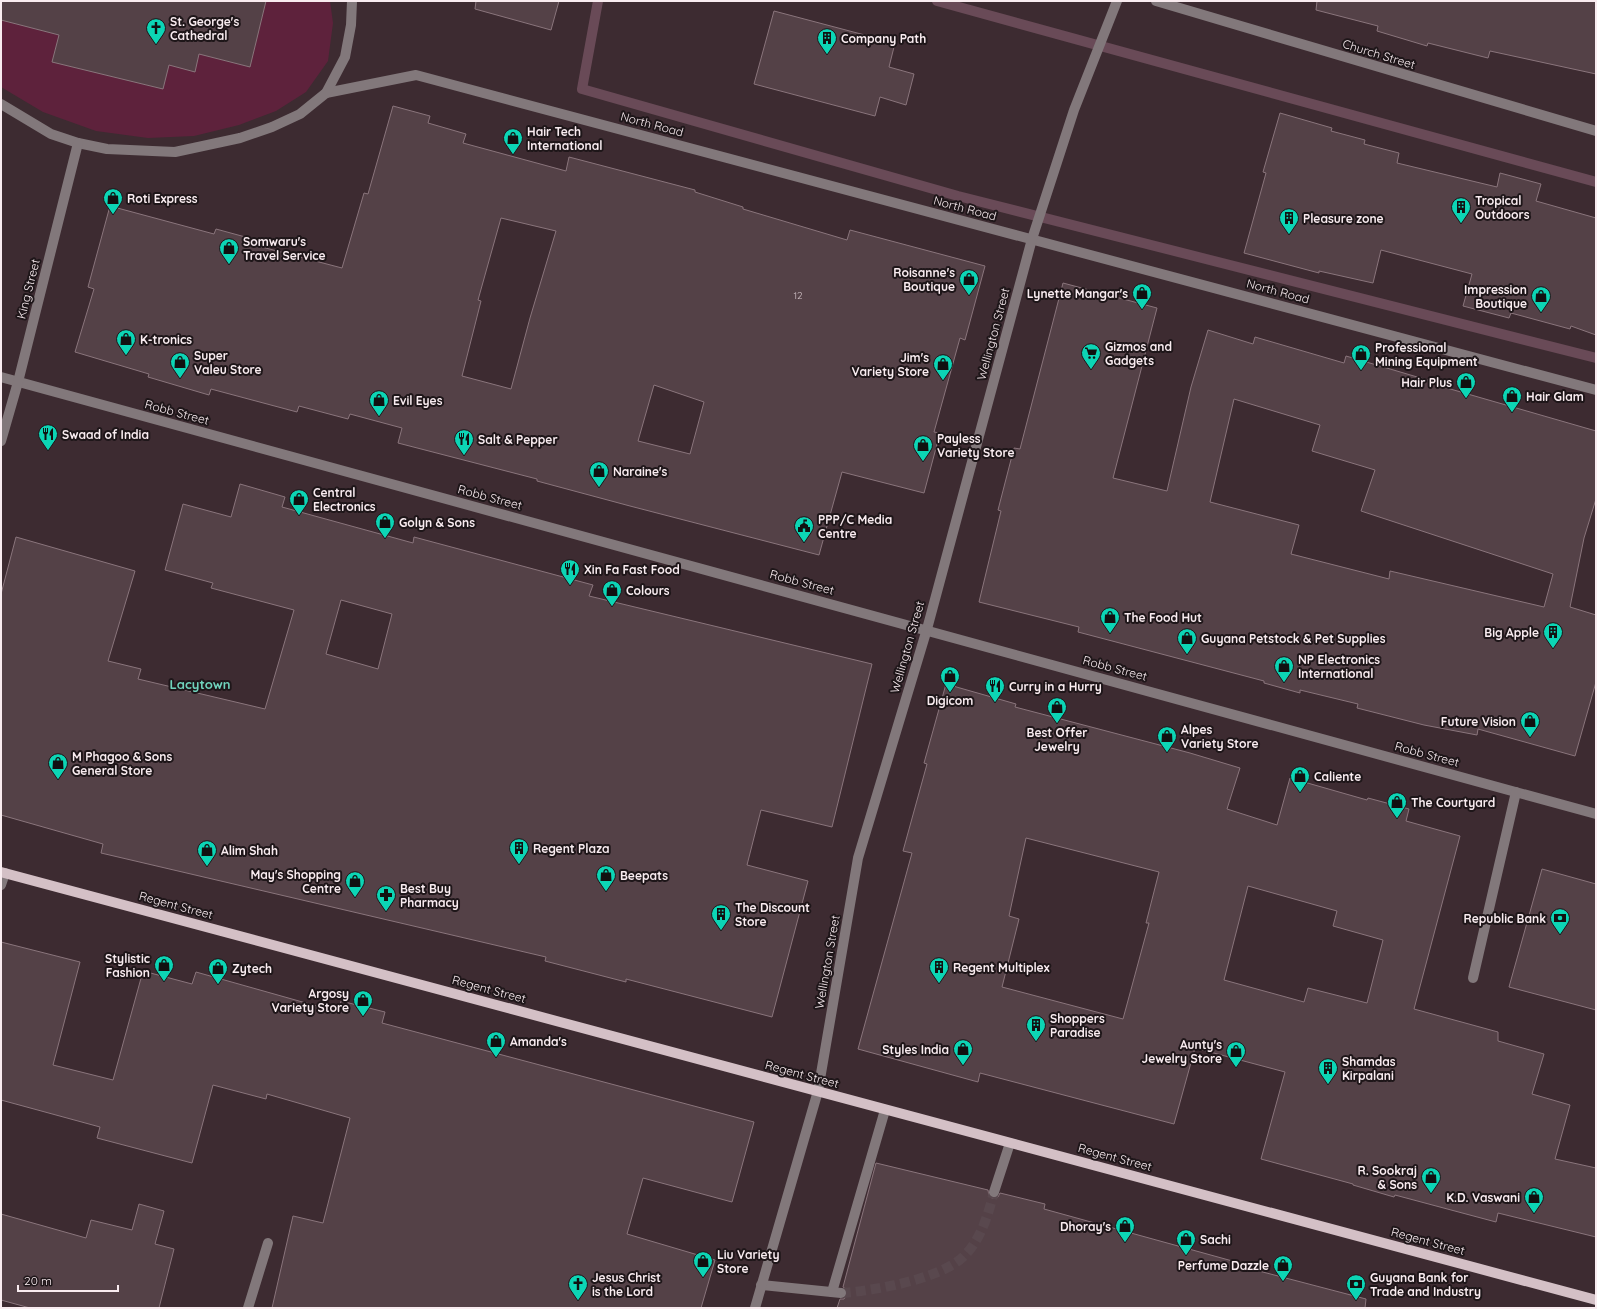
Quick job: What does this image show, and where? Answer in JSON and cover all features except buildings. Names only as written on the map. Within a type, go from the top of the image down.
[{"type":"main road","name":"Regent Street","points":[[3,872],[1596,1300]]},
{"type":"street","points":[[1,104],[51,134],[78,143],[107,149],[175,152],[240,138],[272,127],[307,110],[326,93],[345,57],[351,25],[352,1]]},
{"type":"street","name":"Wellington Street","points":[[755,1308],[818,1091],[858,858],[927,629],[1032,239],[1074,110],[1117,1]]},
{"type":"street","name":"Church Street","points":[[1156,1],[1596,131]]},
{"type":"street","name":"North Road","points":[[326,93],[416,75],[1596,390]]},
{"type":"street","name":"King Street","points":[[1,441],[18,382],[78,143]]},
{"type":"street","name":"Robb Street","points":[[1,377],[927,629],[1596,814]]},
{"type":"street","points":[[1473,978],[1516,792]]},
{"type":"street","points":[[1,885],[3,872]]},
{"type":"street","points":[[762,1285],[837,1292],[885,1110]]},
{"type":"street","points":[[994,1192],[1010,1143]]},
{"type":"street","points":[[248,1308],[268,1243]]},
{"type":"shaded area","points":[[266,1],[330,1],[333,23],[328,61],[306,92],[276,111],[239,125],[194,136],[148,138],[96,131],[43,112],[1,87],[1,20],[59,35],[52,62],[163,89],[169,65],[195,71],[199,54],[250,67]]},
{"type":"waterway","points":[[598,1],[582,89],[958,196],[1596,358]]},
{"type":"waterway","points":[[937,1],[1596,182]]},
{"type":"tunnel","points":[[841,1293],[888,1287],[923,1278],[952,1265],[963,1257],[975,1243],[983,1227],[994,1192]]},
{"type":"place","name":"St. George's Cathedral","points":[[156,45]]},
{"type":"place","name":"Company Path","points":[[827,55]]},
{"type":"place","name":"Hair Tech International","points":[[513,155]]},
{"type":"place","name":"Roti Express","points":[[113,215]]},
{"type":"place","name":"Tropical Outdoors","points":[[1461,224]]},
{"type":"place","name":"Pleasure zone","points":[[1289,235]]},
{"type":"place","name":"Somwaru's Travel Service","points":[[229,265]]},
{"type":"place","name":"Roisanne's Boutique","points":[[969,296]]},
{"type":"place","name":"Lynette Mangar's","points":[[1142,310]]},
{"type":"place","name":"Impression Boutique","points":[[1541,313]]},
{"type":"place","name":"K-tronics","points":[[126,356]]},
{"type":"place","name":"Gizmos and Gadgets","points":[[1091,370]]},
{"type":"place","name":"Professional Mining Equipment","points":[[1361,371]]},
{"type":"place","name":"Super Valeu Store","points":[[180,379]]},
{"type":"place","name":"Jim's Variety Store","points":[[943,381]]},
{"type":"place","name":"Hair Plus","points":[[1466,399]]},
{"type":"place","name":"Hair Glam","points":[[1512,413]]},
{"type":"place","name":"Evil Eyes","points":[[379,417]]},
{"type":"place","name":"Swaad of India","points":[[48,451]]},
{"type":"place","name":"Salt & Pepper","points":[[464,456]]},
{"type":"place","name":"Payless Variety Store","points":[[923,462]]},
{"type":"place","name":"Naraine's","points":[[599,488]]},
{"type":"place","name":"Central Electronics","points":[[299,516]]},
{"type":"place","name":"Golyn & Sons","points":[[385,539]]},
{"type":"place","name":"PPP/C Media Centre","points":[[804,543]]},
{"type":"place","name":"Xin Fa Fast Food","points":[[570,586]]},
{"type":"place","name":"Colours","points":[[612,607]]},
{"type":"place","name":"The Food Hut","points":[[1110,634]]},
{"type":"place","name":"Big Apple","points":[[1553,649]]},
{"type":"place","name":"Guyana Petstock & Pet Supplies","points":[[1187,655]]},
{"type":"place","name":"NP Electronics International","points":[[1284,683]]},
{"type":"place","name":"Digicom","points":[[950,693]]},
{"type":"place","name":"Curry in a Hurry","points":[[995,703]]},
{"type":"place","name":"Best Offer Jewelry","points":[[1057,724]]},
{"type":"place","name":"Future Vision","points":[[1530,738]]},
{"type":"place","name":"Alpes Variety Store","points":[[1167,753]]},
{"type":"place","name":"M Phagoo & Sons General Store","points":[[58,780]]},
{"type":"place","name":"Caliente","points":[[1300,793]]},
{"type":"place","name":"The Courtyard","points":[[1397,819]]},
{"type":"place","name":"Regent Plaza","points":[[519,865]]},
{"type":"place","name":"Alim Shah","points":[[207,867]]},
{"type":"place","name":"Beepats","points":[[606,892]]},
{"type":"place","name":"May's Shopping Centre","points":[[355,898]]},
{"type":"place","name":"Best Buy Pharmacy","points":[[386,912]]},
{"type":"place","name":"The Discount Store","points":[[721,931]]},
{"type":"place","name":"Republic Bank","points":[[1560,935]]},
{"type":"place","name":"Stylistic Fashion","points":[[164,982]]},
{"type":"place","name":"Regent Multiplex","points":[[939,984]]},
{"type":"place","name":"Zytech","points":[[218,985]]},
{"type":"place","name":"Argosy Variety Store","points":[[363,1017]]},
{"type":"place","name":"Shoppers Paradise","points":[[1036,1042]]},
{"type":"place","name":"Amanda's","points":[[496,1058]]},
{"type":"place","name":"Styles India","points":[[963,1066]]},
{"type":"place","name":"Aunty's Jewelry Store","points":[[1236,1068]]},
{"type":"place","name":"Shamdas Kirpalani","points":[[1328,1085]]},
{"type":"place","name":"R. Sookraj & Sons","points":[[1431,1194]]},
{"type":"place","name":"K.D. Vaswani","points":[[1534,1214]]},
{"type":"place","name":"Dhoray's","points":[[1125,1243]]},
{"type":"place","name":"Sachi","points":[[1186,1256]]},
{"type":"place","name":"Liu Variety Store","points":[[703,1278]]},
{"type":"place","name":"Perfume Dazzle","points":[[1283,1282]]},
{"type":"place","name":"Jesus Christ is the Lord","points":[[578,1301]]},
{"type":"place","name":"Guyana Bank for Trade and Industry","points":[[1356,1301]]},
{"type":"district","name":"Lacytown","points":[[200,684]]}]
